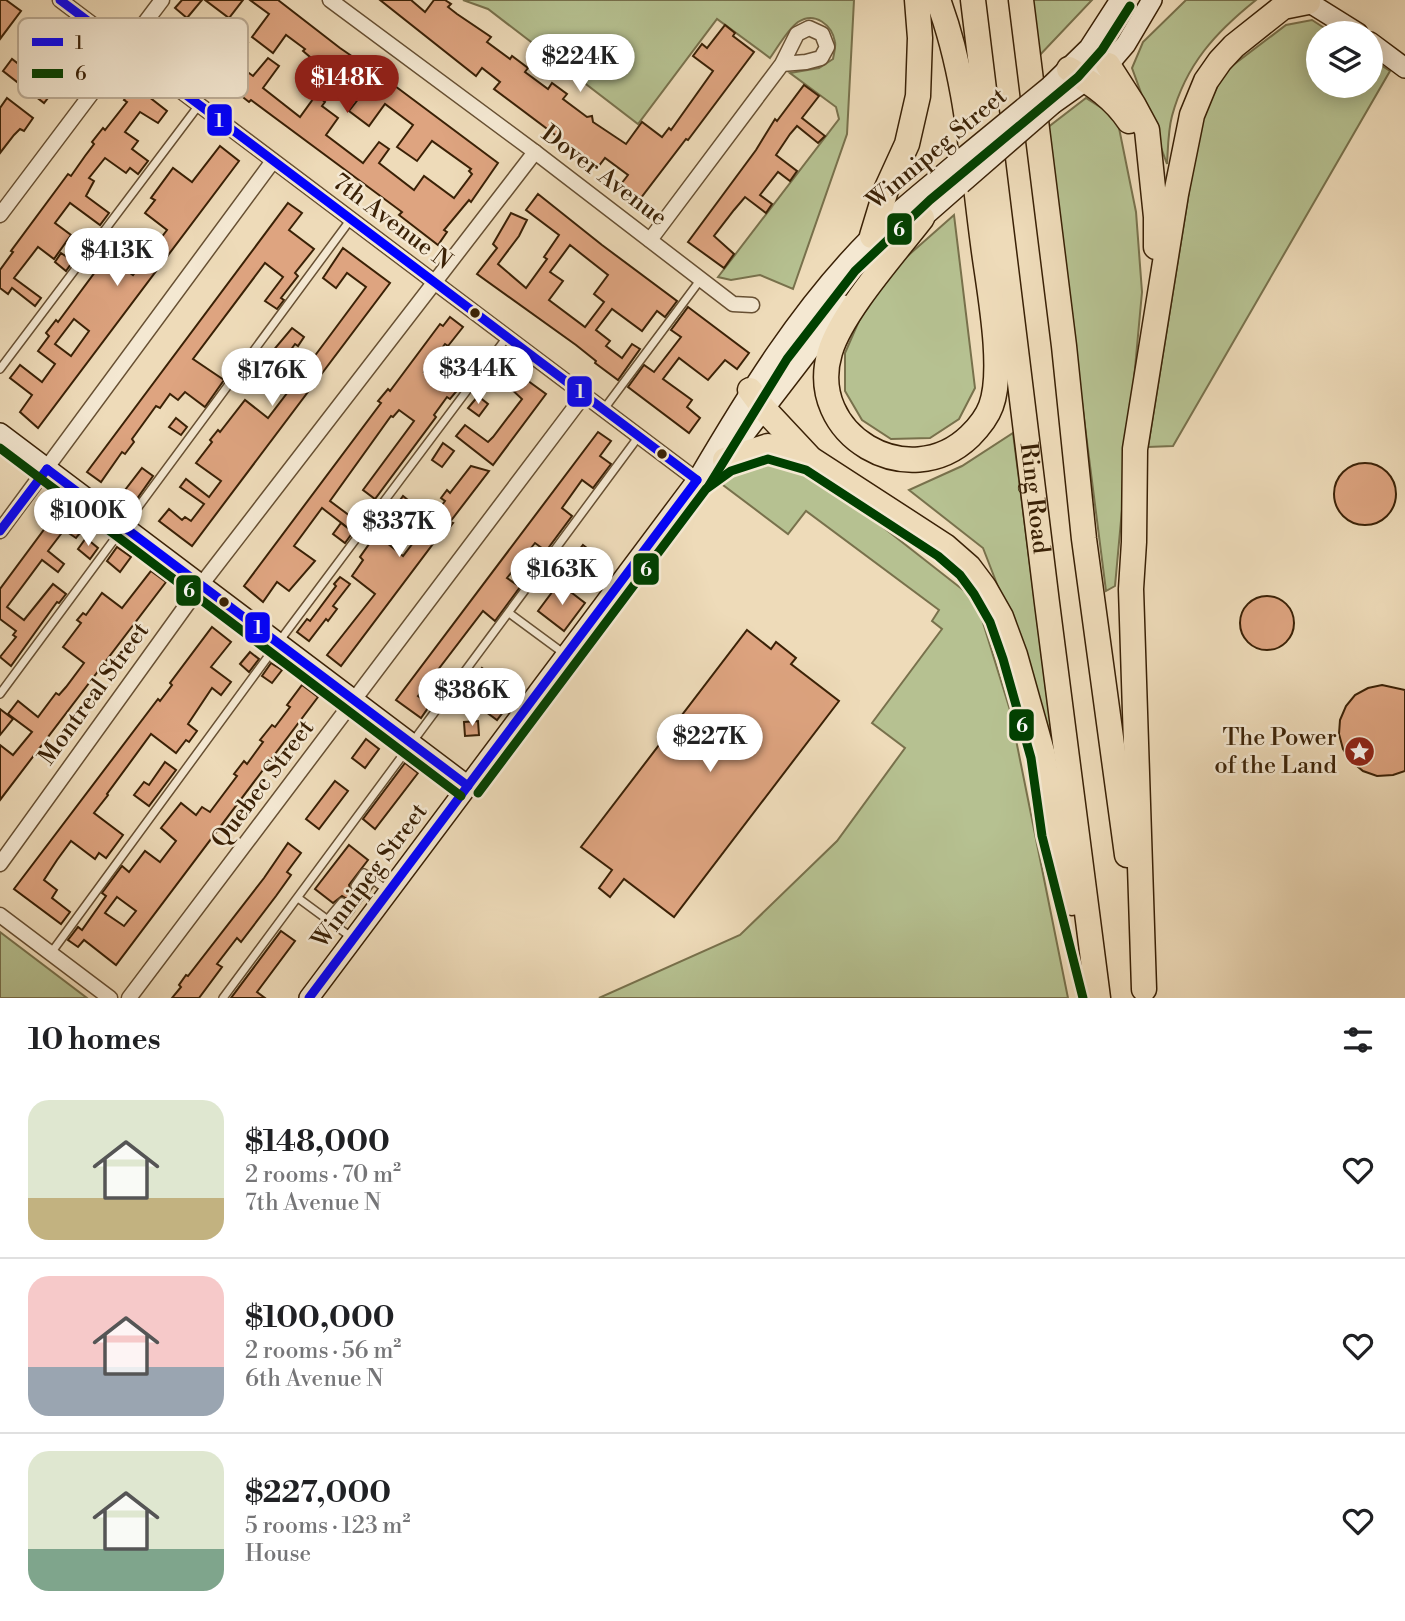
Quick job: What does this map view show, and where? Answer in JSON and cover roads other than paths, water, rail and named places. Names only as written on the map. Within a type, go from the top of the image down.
[{"type":"highway","points":[[872,236],[886,190],[908,144],[918,96],[920,38],[917,0]]},
{"type":"highway","points":[[922,218],[848,314],[830,351],[826,372],[830,401],[837,418],[848,433],[866,447],[886,456],[905,460],[927,458],[958,446],[980,426],[992,406],[995,384],[996,340],[960,75],[938,0]]},
{"type":"highway","name":"Ring Road","points":[[973,0],[1097,998]]},
{"type":"highway","name":"Ring Road","points":[[1021,0],[1064,346],[1084,539],[1144,993]]},
{"type":"highway","points":[[1144,993],[1131,589],[1135,449],[1157,307],[1192,115],[1206,82],[1220,61],[1254,29],[1283,7],[1314,1]]},
{"type":"highway","points":[[1108,65],[1147,130],[1156,217],[1157,307]]},
{"type":"highway","points":[[1078,75],[1120,108],[1135,131],[1150,165]]},
{"type":"highway","points":[[757,399],[811,459],[945,546],[969,567],[984,587],[1001,617],[1015,655],[1043,755],[1054,833],[1097,998]]},
{"type":"highway","points":[[725,460],[768,446],[811,459]]},
{"type":"main road","name":"Winnipeg Street","points":[[1078,75],[1089,48],[1120,0]]},
{"type":"main road","name":"Winnipeg Street","points":[[697,480],[725,460],[757,399],[827,287],[872,236],[955,164],[1078,75],[1108,65],[1126,44],[1152,0]]},
{"type":"main road","points":[[1126,44],[1146,26],[1166,0]]},
{"type":"main road","points":[[1314,1],[1342,21]]},
{"type":"main road","points":[[1383,52],[1405,68]]},
{"type":"main road","name":"Winnipeg Street","points":[[309,998],[345,933],[381,886],[468,786],[757,399],[891,248],[961,184],[1051,95]]},
{"type":"main road","points":[[0,433],[468,786]]},
{"type":"street","name":"7th Avenue N","points":[[60,0],[84,18]]},
{"type":"street","points":[[148,18],[162,0]]},
{"type":"street","name":"Dover Avenue","points":[[338,2],[733,304],[752,305]]},
{"type":"street","points":[[650,240],[782,64]]},
{"type":"street","points":[[0,215],[88,98]]},
{"type":"street","name":"7th Avenue N","points":[[190,98],[697,480]]},
{"type":"street","name":"Montreal Street","points":[[0,864],[201,585],[535,152]]},
{"type":"street","points":[[0,531],[273,161]]},
{"type":"street","name":"Quebec Street","points":[[129,998],[584,395]]},
{"type":"street","points":[[0,915],[110,998]]},
{"type":"lane","points":[[0,369],[199,105]]},
{"type":"lane","points":[[0,694],[351,219]]},
{"type":"lane","points":[[603,410],[701,279]]},
{"type":"lane","points":[[51,953],[507,337]]},
{"type":"lane","points":[[223,998],[639,436]]},
{"type":"lane","points":[[509,613],[566,655]]},
{"type":"lane","points":[[355,886],[364,873],[381,886]]},
{"type":"lane","points":[[364,892],[381,886]]},
{"type":"lane","points":[[298,898],[345,933],[351,909]]},
{"type":"lane","points":[[327,920],[342,902]]},
{"type":"place","name":"The Power of the Land","points":[[1360,752]]}]
